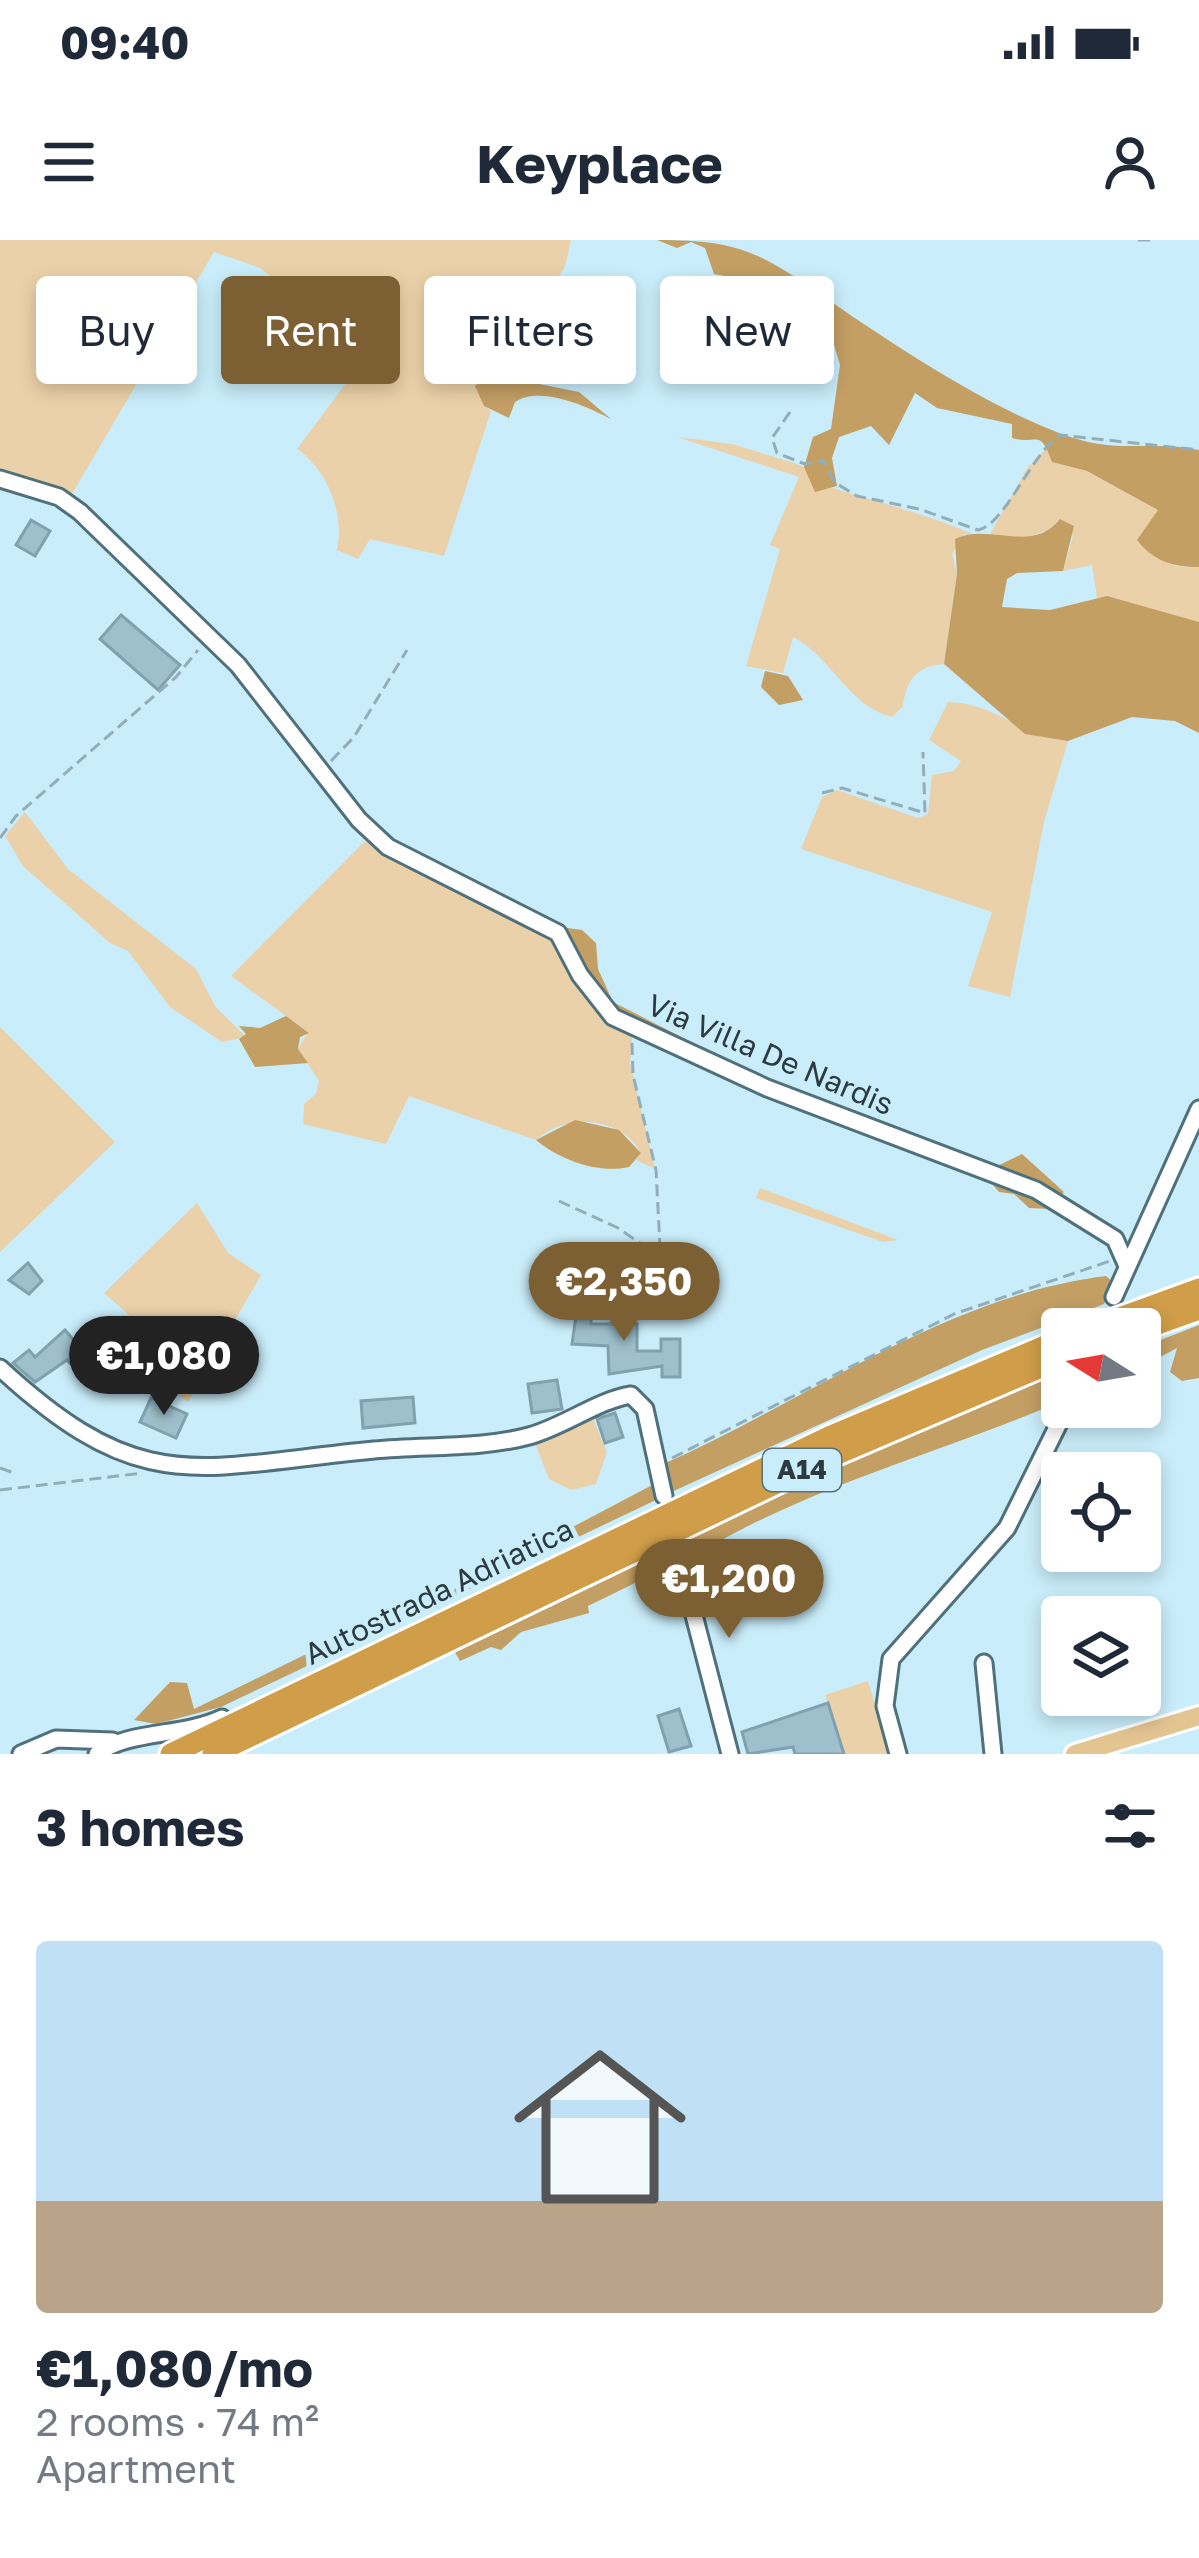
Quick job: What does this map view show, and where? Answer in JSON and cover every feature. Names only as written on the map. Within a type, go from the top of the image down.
[{"type":"highway","points":[[1147,1308],[1199,1289]]},
{"type":"highway","points":[[1161,1323],[1199,1309]]},
{"type":"highway","name":"Autostrada Adriatica","points":[[213,1754],[382,1662],[829,1437],[1041,1348]]},
{"type":"highway","name":"Autostrada Adriatica","points":[[171,1754],[1041,1367]]},
{"type":"main road","points":[[1075,1754],[1142,1744],[1199,1716]]},
{"type":"street","name":"Via Villa De Nardis","points":[[0,479],[59,496],[80,512],[238,665],[321,772],[388,847],[558,933],[602,1006],[634,1028],[767,1088],[1036,1190],[1089,1218],[1115,1239],[1124,1259]]},
{"type":"street","points":[[1114,1297],[1124,1259],[1199,1109]]},
{"type":"street","points":[[0,1368],[89,1438],[162,1466],[193,1468],[501,1441],[557,1427],[631,1395],[645,1409],[664,1496]]},
{"type":"street","points":[[898,1754],[885,1706],[891,1659],[1007,1528],[1057,1428]]},
{"type":"street","points":[[675,1542],[730,1754]]},
{"type":"street","points":[[21,1754],[68,1738],[113,1741],[206,1726],[362,1651],[382,1662],[374,1688],[237,1754]]},
{"type":"street","points":[[983,1663],[993,1754]]},
{"type":"street","points":[[97,1754],[113,1741]]},
{"type":"path","points":[[1138,240],[1152,240]]},
{"type":"path","points":[[790,412],[772,438],[777,453],[805,464],[824,461],[834,482],[863,499],[919,508],[978,530],[994,523],[1024,472],[1060,435],[1199,450]]},
{"type":"path","points":[[0,839],[16,816],[176,676],[208,638]]},
{"type":"path","points":[[321,772],[354,736],[407,650]]},
{"type":"path","points":[[822,793],[842,788],[925,813],[923,752]]},
{"type":"path","points":[[608,1325],[650,1301],[658,1291],[661,1266],[656,1170],[633,1075],[634,1028]]},
{"type":"path","points":[[559,1201],[641,1241],[661,1266]]},
{"type":"path","points":[[658,1462],[954,1314],[1124,1259]]},
{"type":"path","points":[[0,1490],[135,1475],[162,1466]]},
{"type":"path","points":[[0,1468],[14,1473]]},
{"type":"shaded area","points":[[0,240],[571,240],[559,276],[424,276],[424,384],[479,384],[484,406],[491,411],[444,556],[370,539],[358,559],[337,550],[338,522],[331,493],[317,468],[297,449],[345,384],[400,384],[400,276],[270,276],[214,252],[197,281],[197,276],[36,276],[36,384],[137,384],[69,499],[0,474]]},
{"type":"shaded area","points":[[657,240],[705,242],[724,245],[792,276],[714,274],[705,248],[691,242],[677,248]]},
{"type":"shaded area","points":[[834,304],[956,382],[1025,419],[1102,445],[1199,450],[1199,567],[1164,561],[1137,540],[1158,510],[1087,471],[1052,462],[1040,441],[1012,438],[1012,424],[937,408],[915,393],[889,445],[871,426],[839,437],[832,458],[837,486],[815,492],[804,467],[813,437],[831,429],[840,365],[834,345]]},
{"type":"shaded area","points":[[539,384],[579,392],[611,419],[550,396],[515,402],[509,418],[484,406],[475,386]]},
{"type":"shaded area","points":[[677,437],[732,444],[794,463],[804,467],[811,481],[975,535],[964,534],[952,554],[957,574],[944,664],[915,676],[903,706],[892,717],[863,703],[819,656],[793,637],[783,673],[746,666],[780,549],[770,545],[799,477]]},
{"type":"shaded area","points":[[1047,448],[1052,462],[1087,471],[1159,510],[1137,541],[1175,566],[1199,567],[1199,622],[1097,598],[1092,565],[1063,571],[1073,536],[1053,528],[1025,539],[990,534],[1028,467]]},
{"type":"shaded area","points":[[1060,519],[1074,526],[1063,571],[1017,573],[1007,579],[1002,607],[1050,610],[1107,596],[1199,622],[1199,733],[1175,721],[1132,717],[1068,741],[1025,734],[944,664],[957,574],[955,539],[982,534],[1037,535]]},
{"type":"shaded area","points":[[765,671],[788,676],[803,700],[779,705],[761,687]]},
{"type":"shaded area","points":[[948,702],[980,708],[1035,733],[1068,741],[1044,822],[1010,997],[968,986],[992,912],[801,849],[822,797],[837,790],[918,818],[928,814],[932,775],[954,771],[961,761],[929,740]]},
{"type":"shaded area","points":[[25,812],[68,869],[196,969],[215,1006],[246,1037],[222,1042],[170,1007],[128,951],[110,943],[23,866],[5,836]]},
{"type":"shaded area","points":[[367,839],[411,869],[526,920],[559,944],[599,1007],[633,1030],[630,1063],[655,1169],[636,1160],[641,1153],[632,1141],[607,1126],[577,1122],[536,1140],[409,1096],[386,1144],[303,1124],[304,1104],[316,1094],[319,1081],[298,1049],[308,1032],[231,976]]},
{"type":"shaded area","points":[[560,927],[582,930],[596,943],[598,969],[613,1002],[701,1047],[699,1052],[619,1017],[605,1004]]},
{"type":"shaded area","points":[[286,1016],[309,1033],[300,1037],[298,1049],[308,1063],[255,1067],[239,1039],[246,1034],[239,1026],[260,1028]]},
{"type":"shaded area","points":[[0,1027],[115,1142],[0,1252]]},
{"type":"shaded area","points":[[575,1120],[619,1130],[641,1153],[629,1167],[605,1169],[556,1154],[536,1140]]},
{"type":"shaded area","points":[[1022,1154],[1064,1192],[1050,1209],[1029,1208],[1014,1194],[999,1192],[987,1178],[991,1169]]},
{"type":"shaded area","points":[[760,1188],[898,1240],[883,1242],[756,1198]]},
{"type":"shaded area","points":[[197,1203],[228,1253],[261,1275],[188,1402],[150,1372],[160,1359],[134,1332],[139,1324],[104,1293]]},
{"type":"shaded area","points":[[1106,1276],[1114,1283],[1104,1304],[1041,1308],[1041,1328],[982,1350],[665,1495],[661,1465],[933,1327],[1046,1287]]},
{"type":"shaded area","points":[[1199,1325],[1199,1378],[1182,1381],[1170,1372],[1177,1348],[1161,1357],[1161,1340]]},
{"type":"shaded area","points":[[1041,1378],[1041,1410],[779,1511],[692,1557],[688,1571],[679,1540],[901,1435]]},
{"type":"shaded area","points":[[592,1416],[607,1452],[596,1484],[571,1490],[549,1479],[533,1438]]},
{"type":"shaded area","points":[[656,1483],[658,1499],[221,1707],[156,1724],[134,1720],[170,1682],[187,1683],[194,1709],[337,1639],[404,1616]]},
{"type":"shaded area","points":[[669,1543],[674,1564],[588,1606],[589,1613],[521,1632],[501,1650],[491,1647],[460,1661],[452,1647]]},
{"type":"shaded area","points":[[868,1681],[890,1754],[844,1754],[825,1695]]},
{"type":"building","points":[[31,520],[50,531],[35,556],[16,545]]},
{"type":"building","points":[[121,615],[180,665],[158,690],[100,639]]},
{"type":"building","points":[[28,1263],[42,1281],[29,1294],[9,1280]]},
{"type":"building","points":[[579,1294],[591,1294],[591,1324],[637,1324],[637,1351],[661,1351],[661,1339],[680,1339],[680,1377],[662,1377],[662,1366],[609,1374],[608,1346],[572,1344]]},
{"type":"building","points":[[65,1330],[98,1368],[86,1380],[67,1360],[35,1382],[13,1363],[29,1350],[35,1357]]},
{"type":"building","points":[[557,1380],[562,1409],[532,1413],[528,1384]]},
{"type":"building","points":[[413,1397],[415,1423],[363,1428],[361,1401]]},
{"type":"building","points":[[151,1398],[187,1414],[176,1438],[140,1422]]},
{"type":"building","points":[[615,1413],[623,1437],[605,1443],[597,1419]]},
{"type":"building","points":[[828,1703],[844,1754],[795,1754],[793,1747],[748,1754],[742,1732]]},
{"type":"building","points":[[679,1709],[691,1746],[669,1752],[658,1716]]}]
